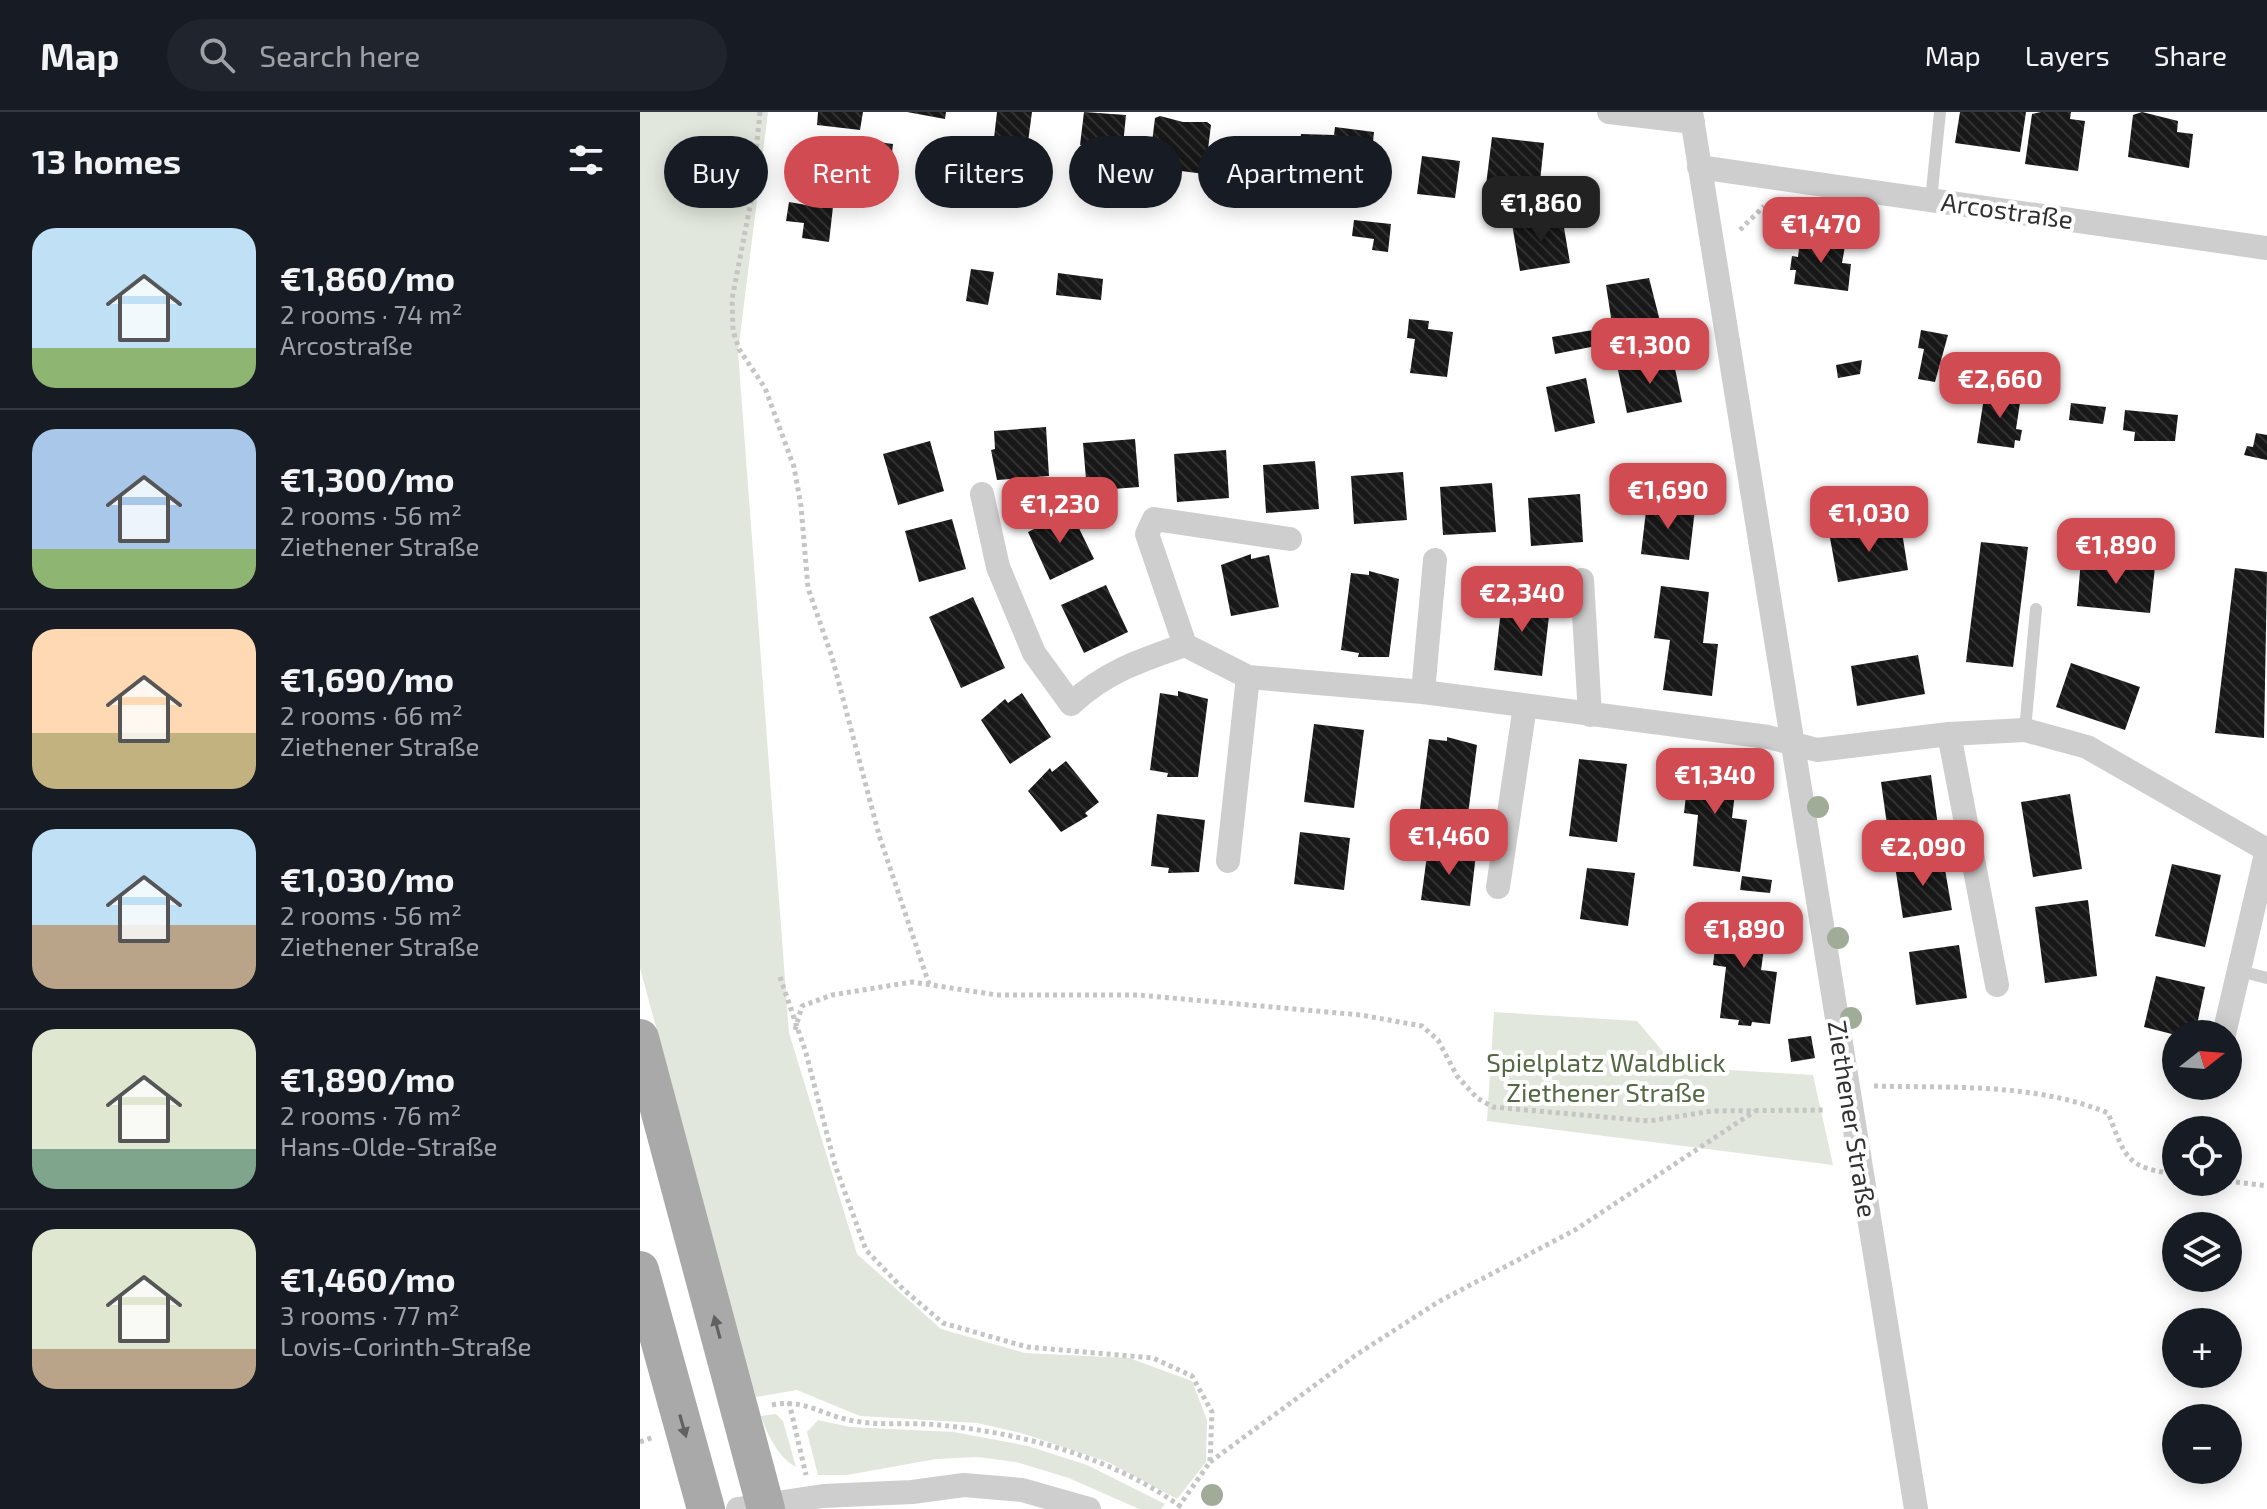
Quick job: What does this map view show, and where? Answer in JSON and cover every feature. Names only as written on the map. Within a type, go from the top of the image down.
[{"type":"main road","points":[[640,1038],[739,1412],[756,1507]]},
{"type":"main road","points":[[640,1270],[706,1509]]},
{"type":"street","points":[[1609,112],[1692,117]]},
{"type":"street","name":"Ziethener Straße","points":[[1692,117],[1916,1509]]},
{"type":"street","name":"Arcostraße","points":[[1699,167],[2267,248]]},
{"type":"street","points":[[982,494],[998,567],[1034,653],[1071,704],[1093,683],[1121,666],[1185,645]]},
{"type":"street","points":[[1290,539],[1154,519],[1147,534],[1185,645],[1248,677],[1423,692],[1768,737],[1817,750],[1949,734],[2025,730],[2087,747],[2267,849],[2228,1020]]},
{"type":"street","points":[[1423,692],[1435,560]]},
{"type":"street","points":[[1582,580],[1590,715]]},
{"type":"street","points":[[1228,861],[1248,677]]},
{"type":"street","points":[[1498,887],[1525,706]]},
{"type":"street","points":[[1949,734],[1997,985]]},
{"type":"street","points":[[756,1507],[823,1496],[993,1485],[1089,1509]]},
{"type":"street","points":[[880,1509],[912,1492]]},
{"type":"lane","points":[[1931,200],[1940,112]]},
{"type":"lane","points":[[2025,730],[2036,609]]},
{"type":"lane","points":[[2240,971],[2267,978]]},
{"type":"path","points":[[760,112],[751,201],[732,299],[733,331],[739,349],[765,388],[794,467],[801,506],[808,588],[832,657],[879,835],[929,984]]},
{"type":"path","points":[[1740,230],[1764,206]]},
{"type":"path","points":[[780,977],[795,1030],[806,1053],[835,1165],[866,1250],[904,1290],[943,1323],[1027,1347],[1153,1358],[1192,1376],[1212,1412],[1210,1462]]},
{"type":"path","points":[[795,1030],[802,1006],[832,995],[912,982],[997,995],[1138,995],[1247,1003],[1361,1015],[1422,1026],[1438,1040],[1457,1076],[1477,1098],[1493,1107],[1533,1113],[1649,1121],[1688,1113],[1876,1107],[1873,1086],[1990,1088],[2070,1097],[2108,1113],[2123,1150],[2143,1170],[2162,1172]]},
{"type":"path","points":[[739,1412],[789,1402],[855,1421],[973,1428],[1026,1439],[1095,1462],[1180,1508],[1210,1462],[1356,1355],[1438,1302],[1575,1230],[1756,1110]]},
{"type":"path","points":[[2242,1183],[2267,1186]]},
{"type":"path","points":[[789,1402],[805,1471]]},
{"type":"green space","points":[[640,112],[768,112],[765,136],[664,136],[664,208],[756,208],[738,352],[789,1033],[857,1254],[941,1329],[1025,1353],[1129,1358],[1192,1381],[1207,1420],[1206,1462],[1177,1499],[1108,1462],[1021,1433],[977,1423],[860,1416],[797,1390],[756,1397],[640,968]]},
{"type":"green space","name":"Spielplatz Waldblick Ziethener Straße","points":[[1494,1012],[1637,1021],[1676,1067],[1813,1075],[1833,1165],[1487,1121]]},
{"type":"green space","points":[[776,1414],[783,1421],[796,1467],[774,1445],[761,1416]]},
{"type":"green space","points":[[818,1420],[850,1427],[954,1432],[1028,1446],[1087,1465],[1165,1504],[1161,1509],[1139,1509],[1069,1478],[1016,1462],[977,1457],[936,1459],[847,1475],[818,1475],[807,1432]]},
{"type":"building","points":[[818,112],[863,112],[860,130],[817,125]]},
{"type":"building","points":[[907,112],[946,112],[945,119]]},
{"type":"building","points":[[997,112],[1032,112],[1029,136],[994,136]]},
{"type":"building","points":[[1084,112],[1126,115],[1124,136],[1081,136]]},
{"type":"building","points":[[1960,112],[2026,112],[2020,152],[1955,143]]},
{"type":"building","points":[[2071,112],[2070,119],[2085,121],[2078,171],[2025,164],[2032,114]]},
{"type":"building","points":[[2142,112],[2178,121],[2177,132],[2193,134],[2189,168],[2128,157],[2133,115]]},
{"type":"building","points":[[1160,116],[1211,125],[1210,136],[1198,136],[1198,173],[1182,171],[1182,136],[1153,136],[1155,118]]},
{"type":"building","points":[[1335,127],[1374,132],[1374,136],[1301,136],[1334,135]]},
{"type":"building","points":[[1492,137],[1544,143],[1539,191],[1486,185]]},
{"type":"building","points":[[1422,156],[1460,161],[1455,198],[1417,194]]},
{"type":"building","points":[[788,208],[833,208],[829,242],[802,238],[804,223],[786,221]]},
{"type":"building","points":[[1562,216],[1570,263],[1520,271],[1512,224]]},
{"type":"building","points":[[1354,220],[1391,224],[1388,252],[1372,250],[1374,239],[1352,236]]},
{"type":"building","points":[[1811,234],[1824,236],[1823,243],[1845,246],[1842,263],[1851,264],[1848,291],[1794,284],[1796,270],[1790,270],[1792,256],[1798,257],[1800,240],[1809,241]]},
{"type":"building","points":[[971,269],[994,272],[988,305],[966,301]]},
{"type":"building","points":[[1058,273],[1103,279],[1101,300],[1056,295]]},
{"type":"building","points":[[1649,278],[1662,329],[1614,337],[1606,285]]},
{"type":"building","points":[[1409,319],[1429,321],[1428,329],[1453,332],[1447,377],[1410,373],[1415,339],[1407,338]]},
{"type":"building","points":[[1593,330],[1596,346],[1555,354],[1552,337]]},
{"type":"building","points":[[1921,330],[1948,335],[1935,382],[1918,379],[1924,349],[1918,348]]},
{"type":"building","points":[[1673,359],[1682,402],[1627,413],[1618,370]]},
{"type":"building","points":[[1862,360],[1860,374],[1838,378],[1836,365]]},
{"type":"building","points":[[1586,378],[1595,423],[1555,432],[1546,387]]},
{"type":"building","points":[[1985,391],[2021,396],[2016,429],[2022,430],[2020,441],[2015,440],[2014,448],[1977,443]]},
{"type":"building","points":[[2071,403],[2106,407],[2103,424],[2069,420]]},
{"type":"building","points":[[2125,410],[2178,415],[2175,441],[2134,441],[2135,432],[2123,430]]},
{"type":"building","points":[[1046,427],[1049,476],[997,480],[991,450],[995,449],[994,431]]},
{"type":"building","points":[[2256,433],[2267,435],[2267,460],[2244,455],[2247,446],[2253,447]]},
{"type":"building","points":[[1135,439],[1139,487],[1087,491],[1083,443]]},
{"type":"building","points":[[930,441],[944,491],[898,505],[883,454]]},
{"type":"building","points":[[1226,450],[1229,498],[1177,502],[1174,454]]},
{"type":"building","points":[[1315,461],[1319,509],[1266,513],[1263,465]]},
{"type":"building","points":[[1403,472],[1407,520],[1354,524],[1351,476]]},
{"type":"building","points":[[1492,483],[1496,532],[1443,535],[1440,487]]},
{"type":"building","points":[[1580,494],[1583,542],[1531,546],[1528,498]]},
{"type":"building","points":[[1666,500],[1695,509],[1689,560],[1641,554],[1647,502],[1665,505]]},
{"type":"building","points":[[1071,512],[1094,559],[1050,580],[1028,532],[1044,524],[1042,520]]},
{"type":"building","points":[[952,519],[966,569],[919,582],[905,531]]},
{"type":"building","points":[[1901,526],[1908,570],[1838,582],[1830,538]]},
{"type":"building","points":[[1981,542],[2028,547],[2013,667],[1966,662]]},
{"type":"building","points":[[1251,554],[1251,559],[1269,555],[1279,607],[1231,616],[1221,565]]},
{"type":"building","points":[[2081,560],[2155,567],[2150,613],[2077,606]]},
{"type":"building","points":[[2235,568],[2267,572],[2264,738],[2215,733]]},
{"type":"building","points":[[1369,571],[1399,579],[1389,657],[1358,657],[1359,653],[1341,650],[1351,573],[1369,575]]},
{"type":"building","points":[[1106,585],[1128,632],[1084,653],[1061,605]]},
{"type":"building","points":[[1661,586],[1709,592],[1703,643],[1718,644],[1712,696],[1663,690],[1670,640],[1654,638]]},
{"type":"building","points":[[1503,593],[1551,599],[1542,676],[1494,670]]},
{"type":"building","points":[[973,597],[1005,668],[961,688],[929,617]]},
{"type":"building","points":[[1918,655],[1925,694],[1857,706],[1851,666]]},
{"type":"building","points":[[2071,663],[2140,687],[2125,730],[2056,707]]},
{"type":"building","points":[[1178,691],[1208,699],[1198,777],[1167,777],[1168,773],[1150,770],[1160,693],[1178,696]]},
{"type":"building","points":[[1022,693],[1051,737],[1010,764],[981,720],[1005,699],[1008,703]]},
{"type":"building","points":[[1314,724],[1364,730],[1354,808],[1304,802]]},
{"type":"building","points":[[1447,737],[1477,745],[1467,822],[1419,816],[1429,739],[1447,741]]},
{"type":"building","points":[[1579,759],[1627,764],[1617,842],[1569,836]]},
{"type":"building","points":[[1066,761],[1099,802],[1085,813],[1088,816],[1061,832],[1028,791],[1050,768],[1052,772]]},
{"type":"building","points":[[1690,761],[1738,767],[1732,818],[1747,820],[1740,872],[1693,866],[1698,815],[1684,813]]},
{"type":"building","points":[[1931,775],[1938,826],[1888,832],[1881,782]]},
{"type":"building","points":[[2070,794],[2082,869],[2033,877],[2021,802]]},
{"type":"building","points":[[1157,814],[1205,820],[1199,872],[1168,873],[1169,868],[1151,866]]},
{"type":"building","points":[[1300,832],[1350,838],[1344,890],[1294,884]]},
{"type":"building","points":[[1428,848],[1476,854],[1470,906],[1421,900]]},
{"type":"building","points":[[1943,858],[1952,910],[1903,918],[1895,866]]},
{"type":"building","points":[[2172,864],[2221,875],[2205,947],[2155,936]]},
{"type":"building","points":[[1587,868],[1635,873],[1628,926],[1580,919]]},
{"type":"building","points":[[1742,876],[1772,880],[1770,893],[1740,890]]},
{"type":"building","points":[[2088,900],[2097,976],[2045,983],[2035,907]]},
{"type":"building","points":[[1719,914],[1768,920],[1761,970],[1777,972],[1770,1024],[1752,1022],[1751,1026],[1738,1025],[1739,1020],[1720,1018],[1726,967],[1713,965]]},
{"type":"building","points":[[1959,945],[1967,998],[1916,1005],[1909,952]]},
{"type":"building","points":[[2156,976],[2205,987],[2198,1020],[2162,1020],[2162,1032],[2144,1027]]},
{"type":"building","points":[[1811,1036],[1815,1058],[1791,1062],[1788,1039]]}]
